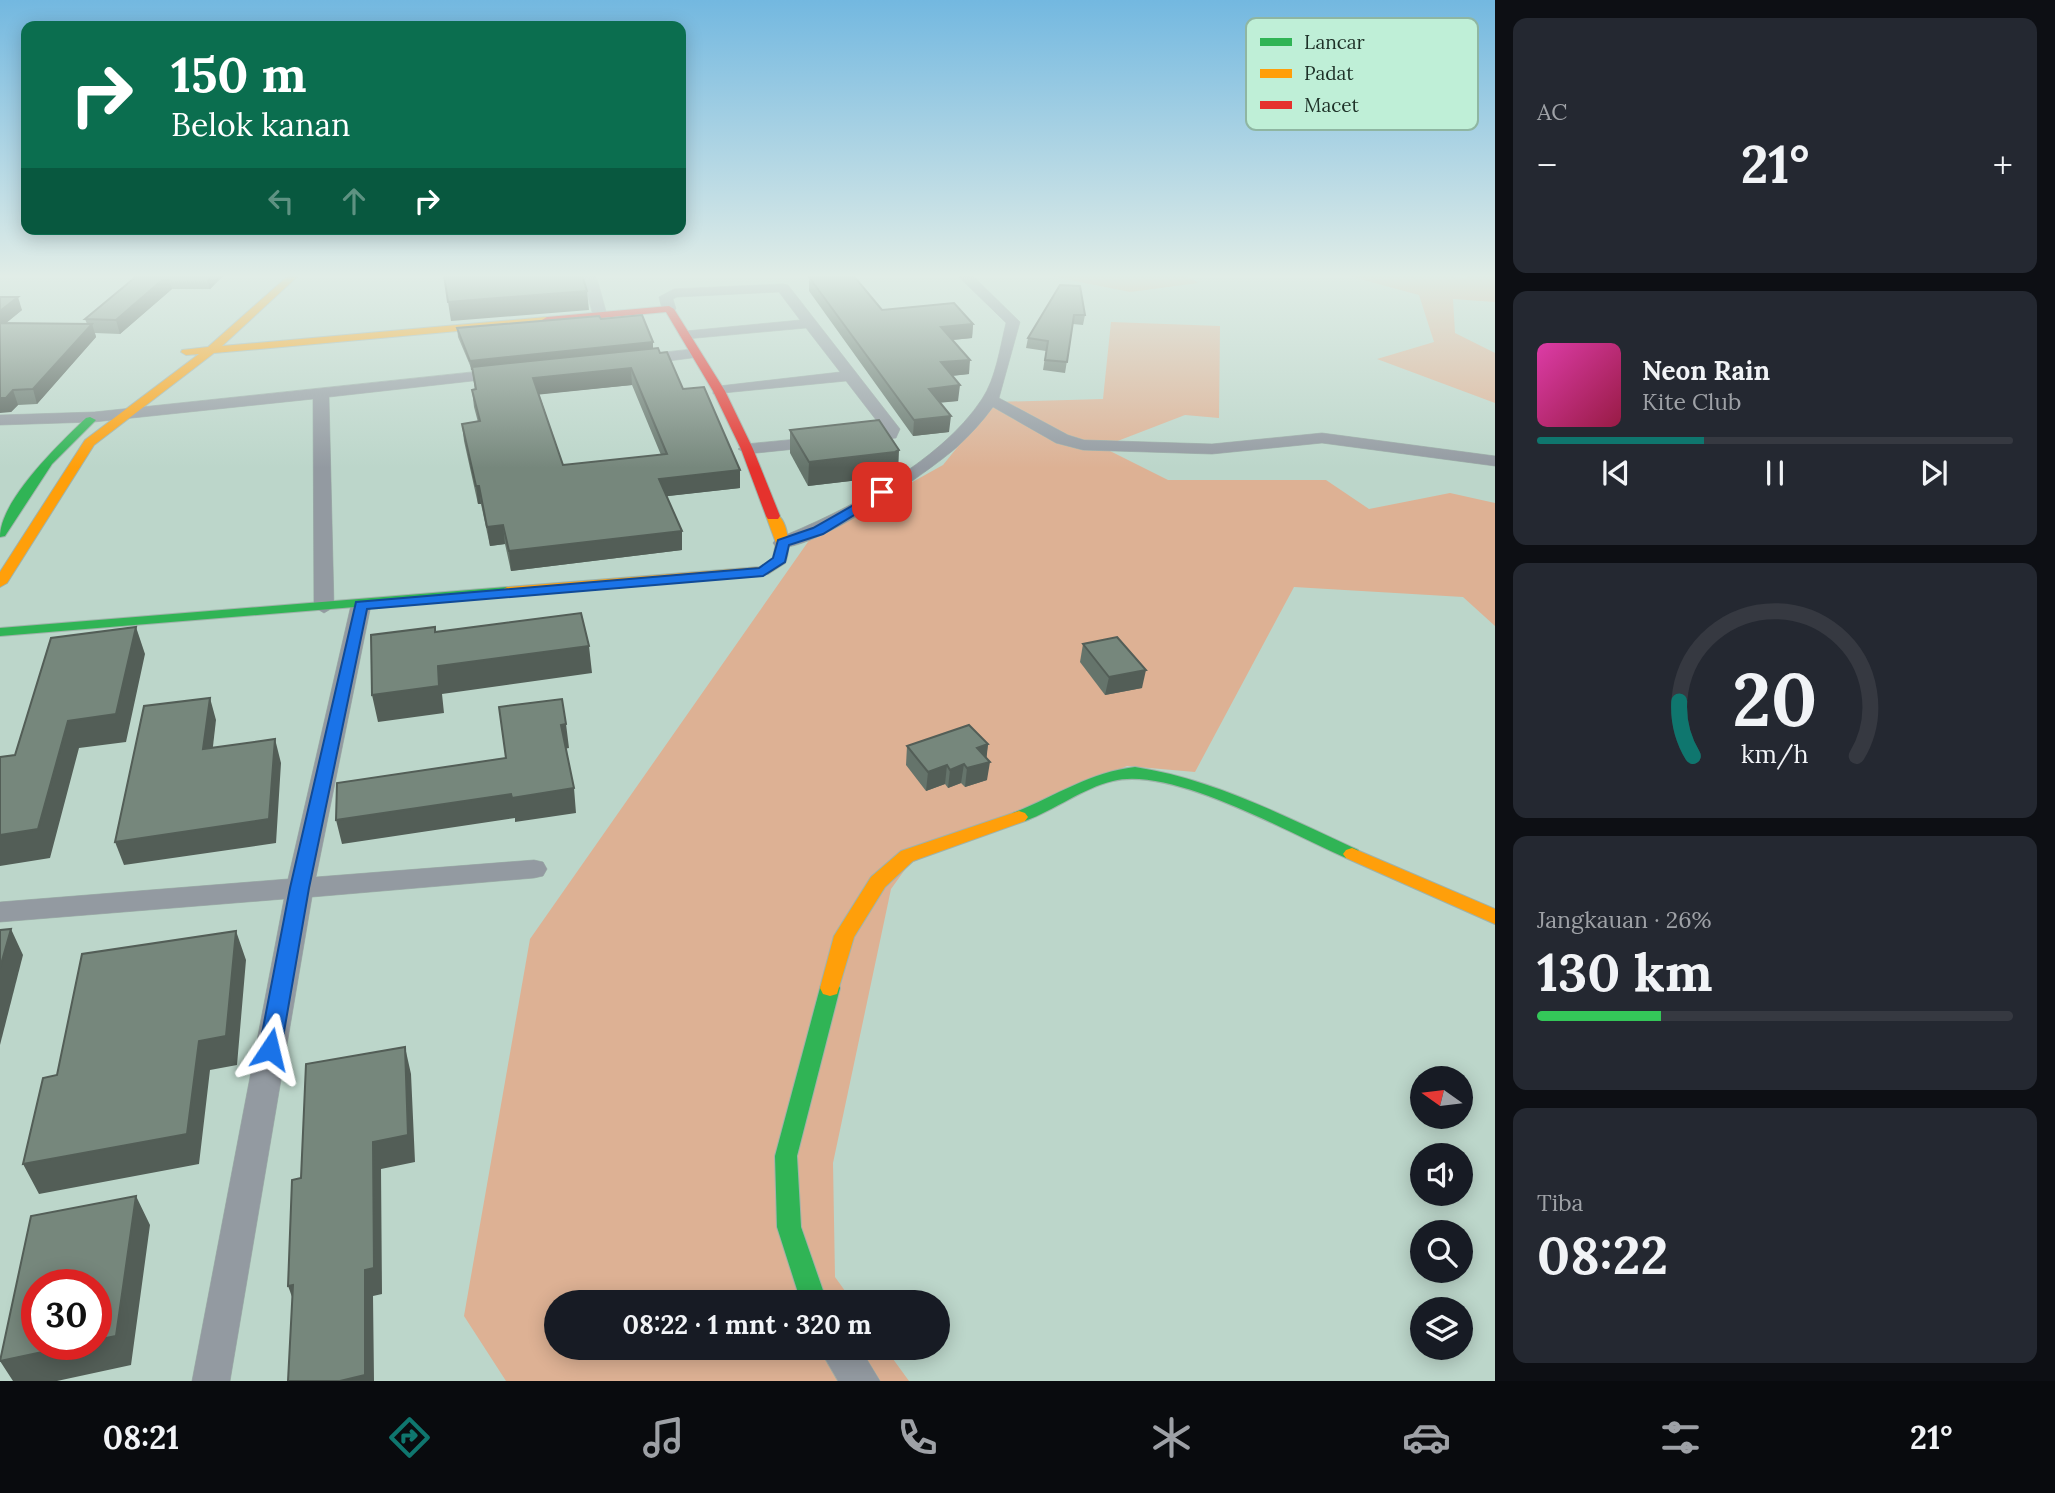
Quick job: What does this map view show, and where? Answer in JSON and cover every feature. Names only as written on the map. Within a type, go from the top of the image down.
[{"type":"street","points":[[0,533],[47,462],[94,417],[201,339]]},
{"type":"street","points":[[0,583],[89,443],[223,339]]},
{"type":"street","points":[[186,352],[335,339]]},
{"type":"street","points":[[0,632],[763,572],[780,559],[783,543],[747,449],[719,391],[694,354],[688,339]]},
{"type":"street","points":[[747,449],[890,434],[891,429],[824,339]]},
{"type":"street","points":[[783,543],[818,531],[900,481],[960,433],[990,399],[1008,339]]},
{"type":"street","points":[[625,361],[694,354]]},
{"type":"street","points":[[0,420],[94,417],[514,373]]},
{"type":"street","points":[[719,391],[852,375]]},
{"type":"street","points":[[321,393],[324,607]]},
{"type":"street","points":[[990,399],[1062,439],[1083,445],[1212,449],[1322,438],[1495,461]]},
{"type":"street","points":[[211,1381],[300,888],[361,605]]},
{"type":"street","points":[[810,1290],[789,1227],[786,1156],[844,936],[878,882],[907,856],[1025,815],[1113,774],[1136,771],[1178,778],[1495,917]]},
{"type":"street","points":[[0,912],[534,869]]},
{"type":"street","points":[[846,1360],[861,1381]]},
{"type":"shaded area","points":[[1109,339],[1220,339],[1219,418],[1185,415],[1102,447],[1168,480],[1326,480],[1369,509],[1450,493],[1495,503],[1495,626],[1463,597],[1294,587],[1195,772],[1127,766],[909,864],[891,889],[833,1163],[835,1277],[844,1290],[544,1290],[544,1360],[894,1360],[909,1381],[506,1381],[464,1316],[530,939],[810,539],[943,465],[994,402],[1103,399]]},
{"type":"shaded area","points":[[1433,339],[1468,339],[1495,353],[1495,403],[1377,359],[1434,342]]},
{"type":"building","points":[[0,339],[78,339],[33,389],[13,390],[6,398],[0,398]]},
{"type":"building","points":[[462,339],[652,339],[653,342],[470,361]]},
{"type":"building","points":[[855,339],[952,339],[970,360],[941,362],[960,385],[929,389],[951,416],[914,420]]},
{"type":"building","points":[[1038,339],[1070,339],[1067,362],[1045,360],[1048,341]]},
{"type":"building","points":[[658,348],[660,353],[667,352],[683,389],[704,387],[740,470],[659,479],[682,531],[509,551],[503,525],[487,527],[462,424],[480,421],[472,390],[476,389],[472,367]],"holes":[[[631,368],[667,454],[563,465],[533,378]]]},
{"type":"building","points":[[879,420],[899,450],[809,462],[790,430]]},
{"type":"building","points":[[581,613],[589,646],[438,666],[439,686],[372,695],[371,635],[435,627],[435,632]]},
{"type":"building","points":[[136,627],[116,714],[68,721],[38,829],[0,835],[0,757],[15,755],[51,638]]},
{"type":"building","points":[[1117,637],[1146,670],[1109,677],[1083,644]]},
{"type":"building","points":[[210,698],[203,749],[275,739],[269,819],[115,842],[144,706]]},
{"type":"building","points":[[562,699],[566,724],[561,725],[574,788],[512,798],[511,794],[336,820],[337,783],[506,758],[499,707]]},
{"type":"building","points":[[969,725],[988,744],[977,748],[990,762],[967,768],[964,764],[950,770],[947,765],[928,772],[907,746]]},
{"type":"building","points":[[11,929],[0,968],[0,930]]},
{"type":"building","points":[[236,931],[226,1036],[199,1041],[187,1134],[23,1164],[43,1078],[57,1075],[82,954]]},
{"type":"building","points":[[405,1047],[408,1135],[373,1142],[374,1268],[365,1270],[365,1375],[340,1381],[288,1381],[293,1285],[288,1286],[292,1180],[301,1178],[306,1064]]},
{"type":"building","points":[[136,1196],[116,1336],[112,1337],[112,1269],[21,1269],[21,1357],[0,1361],[31,1216]]},
{"type":"traffic: fast","points":[[0,533],[47,462],[90,420]]},
{"type":"traffic: fast","points":[[0,632],[507,591]]},
{"type":"traffic: fast","points":[[1019,817],[1100,779],[1135,773],[1164,777],[1232,800],[1352,854]]},
{"type":"traffic: fast","points":[[810,1290],[789,1227],[786,1156],[830,988]]},
{"type":"traffic: slow","points":[[0,583],[89,443],[223,339]]},
{"type":"traffic: slow","points":[[186,352],[328,339]]},
{"type":"traffic: slow","points":[[507,591],[763,571],[780,560],[783,543],[773,516]]},
{"type":"traffic: slow","points":[[830,988],[844,936],[878,882],[907,856],[1019,817]]},
{"type":"traffic: slow","points":[[1352,854],[1495,917]]},
{"type":"traffic: jam","points":[[688,339],[719,391],[747,449],[773,516]]},
{"type":"route","points":[[270,1049],[300,888],[361,605],[763,572],[780,559],[783,543],[818,531],[882,492]]}]
